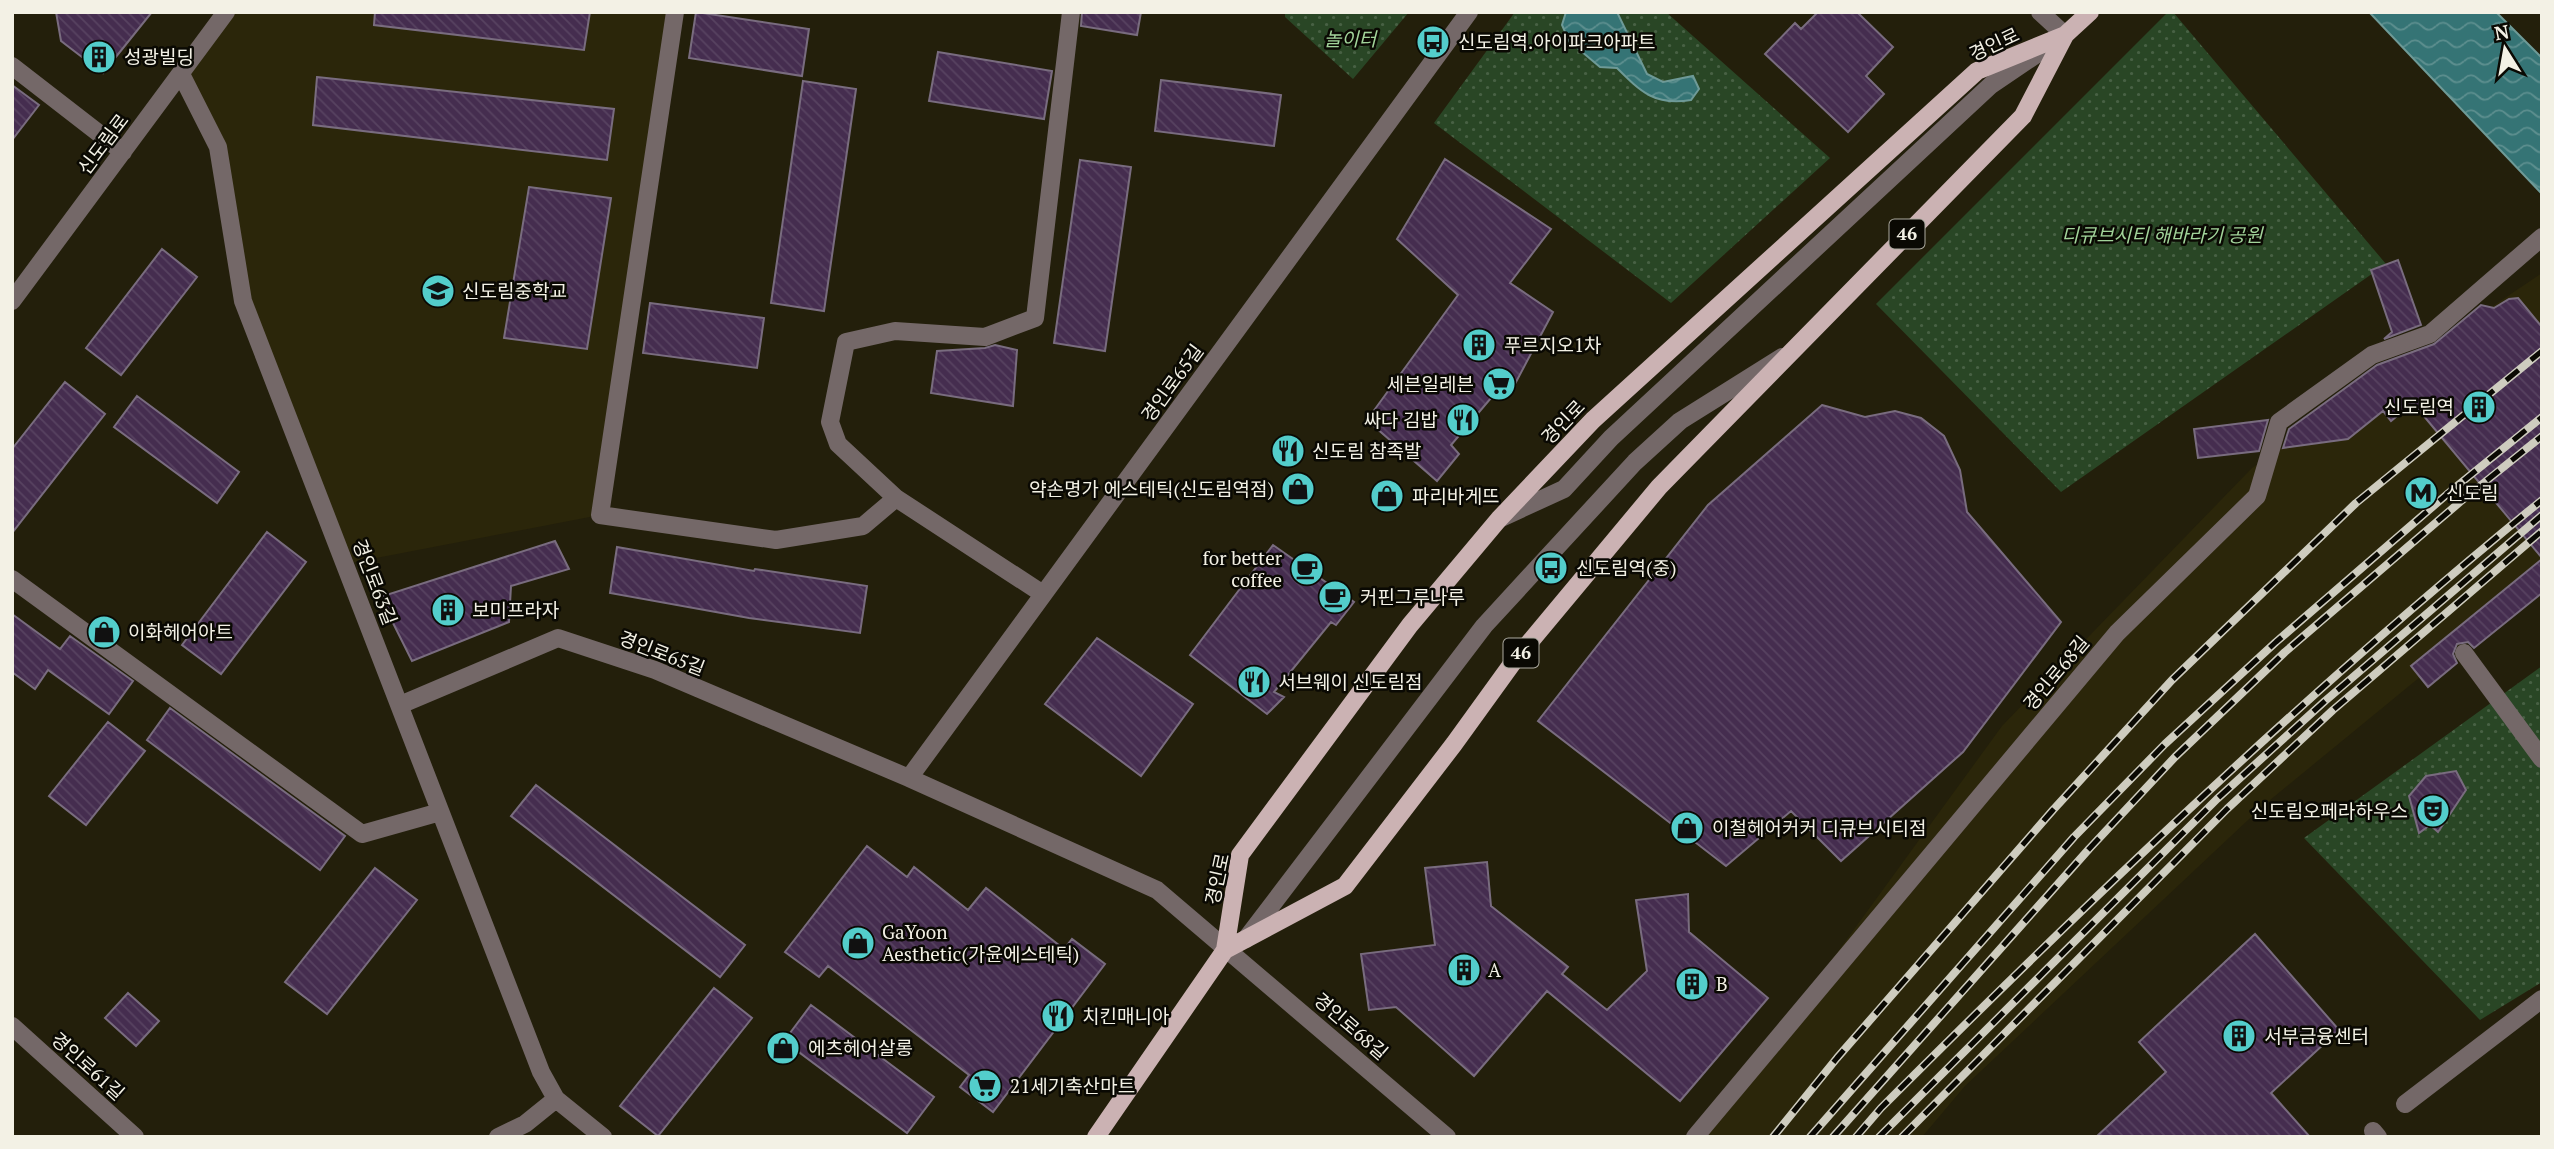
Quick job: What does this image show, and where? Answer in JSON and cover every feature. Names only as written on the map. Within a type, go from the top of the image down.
[{"type":"main road","name":"경인로","points":[[1225,950],[1345,886],[1514,661],[1659,487],[2023,116],[2065,36],[2090,12]]},
{"type":"main road","name":"경인로","points":[[1096,1137],[1225,950],[1240,855],[1410,625],[1499,519],[1593,420],[1977,71],[2065,36]]},
{"type":"street","name":"신도림로","points":[[12,301],[226,12]]},
{"type":"street","points":[[675,12],[600,515],[776,540],[863,526],[896,498]]},
{"type":"street","points":[[1043,594],[896,498],[838,444],[830,422],[846,342],[895,331],[985,337],[1035,318],[1071,12]]},
{"type":"street","name":"경인로65길","points":[[909,778],[1469,12]]},
{"type":"street","points":[[1499,519],[1564,489],[1611,438],[1991,85],[2065,36],[2040,12]]},
{"type":"street","points":[[12,66],[123,152]]},
{"type":"street","name":"경인로63길","points":[[181,74],[218,147],[243,301],[541,1072],[556,1099],[603,1137]]},
{"type":"street","name":"경인로68길","points":[[1695,1137],[2117,633],[2257,496],[2279,422],[2372,355],[2430,334],[2542,237]]},
{"type":"street","points":[[1246,939],[1484,626],[1635,462],[1680,421],[1790,352]]},
{"type":"street","points":[[12,579],[362,834],[440,812]]},
{"type":"street","name":"경인로65길","points":[[400,705],[558,638],[654,670],[909,778],[1157,890],[1225,950]]},
{"type":"street","points":[[2464,653],[2542,759]]},
{"type":"street","name":"경인로68길","points":[[1225,950],[1447,1137]]},
{"type":"street","points":[[2405,1104],[2542,999]]},
{"type":"street","name":"경인로61길","points":[[12,1026],[135,1137]]},
{"type":"street","points":[[498,1137],[525,1124],[556,1099]]},
{"type":"shaded area","name":"신도림중학교","points":[[226,12],[675,12],[600,515],[345,564],[243,301],[218,147],[181,74]]},
{"type":"shaded area","points":[[2542,273],[2542,577],[2264,805],[1965,1086],[1922,1137],[1703,1137],[2002,726],[2252,468]]},
{"type":"green space","name":"놀이터","points":[[1285,12],[1409,12],[1353,79],[1285,17]]},
{"type":"green space","points":[[1515,12],[1666,12],[1830,158],[1671,303],[1434,123]]},
{"type":"green space","name":"디큐브시티 해바라기 공원","points":[[2168,12],[2173,12],[2386,264],[2061,492],[1876,304]]},
{"type":"green space","points":[[2542,666],[2542,982],[2480,1020],[2304,838]]},
{"type":"water","points":[[1566,12],[1617,12],[1647,74],[1663,82],[1693,76],[1699,89],[1691,100],[1658,99],[1641,90],[1617,68],[1600,67],[1569,41],[1562,25]]},
{"type":"water","points":[[2369,12],[2496,12],[2542,58],[2542,194]]},
{"type":"building","name":"성광빌딩","points":[[56,12],[152,12],[103,73],[61,41]]},
{"type":"building","points":[[375,12],[590,12],[584,50],[374,25]]},
{"type":"building","points":[[696,12],[809,29],[802,76],[689,58]]},
{"type":"building","points":[[1082,12],[1141,12],[1137,35],[1081,26]]},
{"type":"building","points":[[1818,12],[1857,12],[1893,47],[1866,76],[1884,94],[1848,132],[1765,54],[1795,23],[1801,29]]},
{"type":"building","points":[[938,52],[1052,71],[1044,119],[929,101]]},
{"type":"building","points":[[317,77],[614,109],[607,160],[313,125]]},
{"type":"building","points":[[1161,80],[1281,95],[1274,146],[1155,131]]},
{"type":"building","points":[[803,81],[856,89],[824,311],[771,303]]},
{"type":"building","points":[[12,85],[39,105],[12,140]]},
{"type":"building","name":"푸르지오1차","points":[[1445,159],[1551,229],[1510,283],[1553,312],[1515,384],[1508,378],[1451,445],[1459,454],[1437,481],[1367,420],[1458,295],[1397,239]]},
{"type":"building","points":[[1080,160],[1131,167],[1105,351],[1054,343]]},
{"type":"building","points":[[529,187],[611,198],[587,349],[504,338]]},
{"type":"building","points":[[162,249],[197,277],[121,375],[86,348]]},
{"type":"building","points":[[2398,260],[2421,325],[2384,339],[2392,332],[2371,270]]},
{"type":"building","name":"신도림역","points":[[2518,298],[2542,327],[2542,558],[2413,403],[2391,421],[2383,411],[2348,439],[2283,448],[2289,429],[2377,365],[2434,344],[2481,305],[2494,308],[2509,299]]},
{"type":"building","points":[[650,303],[764,318],[757,368],[643,353]]},
{"type":"building","points":[[995,345],[1017,350],[1013,406],[931,393],[937,351]]},
{"type":"building","points":[[65,382],[105,414],[12,533],[12,449]]},
{"type":"building","points":[[137,396],[239,472],[217,503],[114,427]]},
{"type":"building","points":[[1822,405],[1865,417],[1895,411],[1921,418],[1944,436],[1960,470],[1967,512],[2061,622],[1963,752],[1841,861],[1791,811],[1726,866],[1538,721],[1708,505]]},
{"type":"building","points":[[2268,420],[2259,451],[2198,458],[2194,429]]},
{"type":"building","points":[[267,532],[306,562],[221,674],[182,645]]},
{"type":"building","name":"보미프라자","points":[[555,541],[569,569],[511,586],[509,622],[412,661],[380,597]]},
{"type":"building","points":[[1273,545],[1354,602],[1336,625],[1331,622],[1274,692],[1284,697],[1267,714],[1190,655]]},
{"type":"building","points":[[617,547],[754,571],[755,569],[867,586],[860,633],[749,618],[610,593]]},
{"type":"building","points":[[2542,559],[2542,593],[2474,648],[2468,642],[2457,644],[2453,654],[2457,663],[2428,687],[2411,666]]},
{"type":"building","points":[[12,614],[60,649],[70,636],[133,681],[109,714],[48,670],[35,689],[12,672]]},
{"type":"building","points":[[1097,638],[1193,704],[1141,776],[1045,704]]},
{"type":"building","points":[[170,708],[345,836],[320,870],[147,740]]},
{"type":"building","points":[[108,722],[145,751],[86,825],[49,796]]},
{"type":"building","name":"신도림오페라하우스","points":[[2456,771],[2466,790],[2438,832],[2430,825],[2419,833],[2409,796],[2426,776]]},
{"type":"building","points":[[536,785],[745,945],[720,977],[511,816]]},
{"type":"building","points":[[867,846],[907,877],[914,867],[968,910],[986,888],[1064,949],[1072,939],[1105,964],[993,1112],[960,1087],[969,1075],[828,966],[819,977],[785,952]]},
{"type":"building","points":[[1487,862],[1491,906],[1568,967],[1562,974],[1607,1010],[1647,971],[1636,900],[1688,894],[1689,932],[1768,998],[1680,1101],[1547,991],[1474,1076],[1396,1007],[1369,1010],[1361,954],[1435,945],[1425,868]]},
{"type":"building","points":[[375,868],[417,900],[327,1014],[285,982]]},
{"type":"building","name":"서부금융센터","points":[[2255,934],[2339,1030],[2271,1093],[2310,1137],[2096,1137],[2166,1072],[2139,1042]]},
{"type":"building","points":[[714,988],[752,1018],[658,1136],[620,1106]]},
{"type":"building","points":[[128,993],[159,1021],[136,1046],[105,1018]]},
{"type":"building","points":[[811,1005],[934,1097],[907,1133],[784,1041]]},
{"type":"railway","points":[[1773,1137],[1837,1058],[2053,810],[2172,680],[2356,503],[2542,351]]},
{"type":"railway","points":[[1810,1137],[2074,837],[2165,744],[2276,642],[2452,490],[2542,417]]},
{"type":"railway","points":[[1833,1137],[2089,849],[2175,757],[2285,652],[2460,502],[2542,436]]},
{"type":"railway","points":[[1856,1137],[1881,1108],[1961,1029],[2204,796],[2370,645],[2542,500]]},
{"type":"railway","points":[[1879,1137],[2217,799],[2325,701],[2542,515]]},
{"type":"railway","points":[[1902,1137],[2227,809],[2333,710],[2542,531]]},
{"type":"place","name":"신도림역.아이파크아파트","points":[[1433,42]]},
{"type":"place","name":"성광빌딩","points":[[99,57]]},
{"type":"place","name":"신도림중학교","points":[[438,291]]},
{"type":"place","name":"푸르지오1차","points":[[1479,345]]},
{"type":"place","name":"세븐일레븐","points":[[1499,384]]},
{"type":"place","name":"신도림역","points":[[2479,407]]},
{"type":"place","name":"싸다 김밥","points":[[1463,420]]},
{"type":"place","name":"신도림 참족발","points":[[1288,451]]},
{"type":"place","name":"약손명가 에스테틱(신도림역점)","points":[[1298,489]]},
{"type":"place","name":"신도림","points":[[2421,493]]},
{"type":"place","name":"파리바게뜨","points":[[1387,496]]},
{"type":"place","name":"신도림역(중)","points":[[1551,568]]},
{"type":"place","name":"for better coffee","points":[[1307,569]]},
{"type":"place","name":"커핀그루나루","points":[[1335,597]]},
{"type":"place","name":"보미프라자","points":[[448,610]]},
{"type":"place","name":"이화헤어아트","points":[[104,632]]},
{"type":"place","name":"서브웨이 신도림점","points":[[1254,682]]},
{"type":"place","name":"신도림오페라하우스","points":[[2433,811]]},
{"type":"place","name":"이철헤어커커 디큐브시티점","points":[[1687,828]]},
{"type":"place","name":"GaYoon Aesthetic(가윤에스테틱)","points":[[858,943]]},
{"type":"place","name":"A","points":[[1464,970]]},
{"type":"place","name":"B","points":[[1692,984]]},
{"type":"place","name":"치킨매니아","points":[[1058,1016]]},
{"type":"place","name":"서부금융센터","points":[[2239,1036]]},
{"type":"place","name":"에츠헤어살롱","points":[[783,1048]]},
{"type":"place","name":"21세기축산마트","points":[[985,1086]]}]
